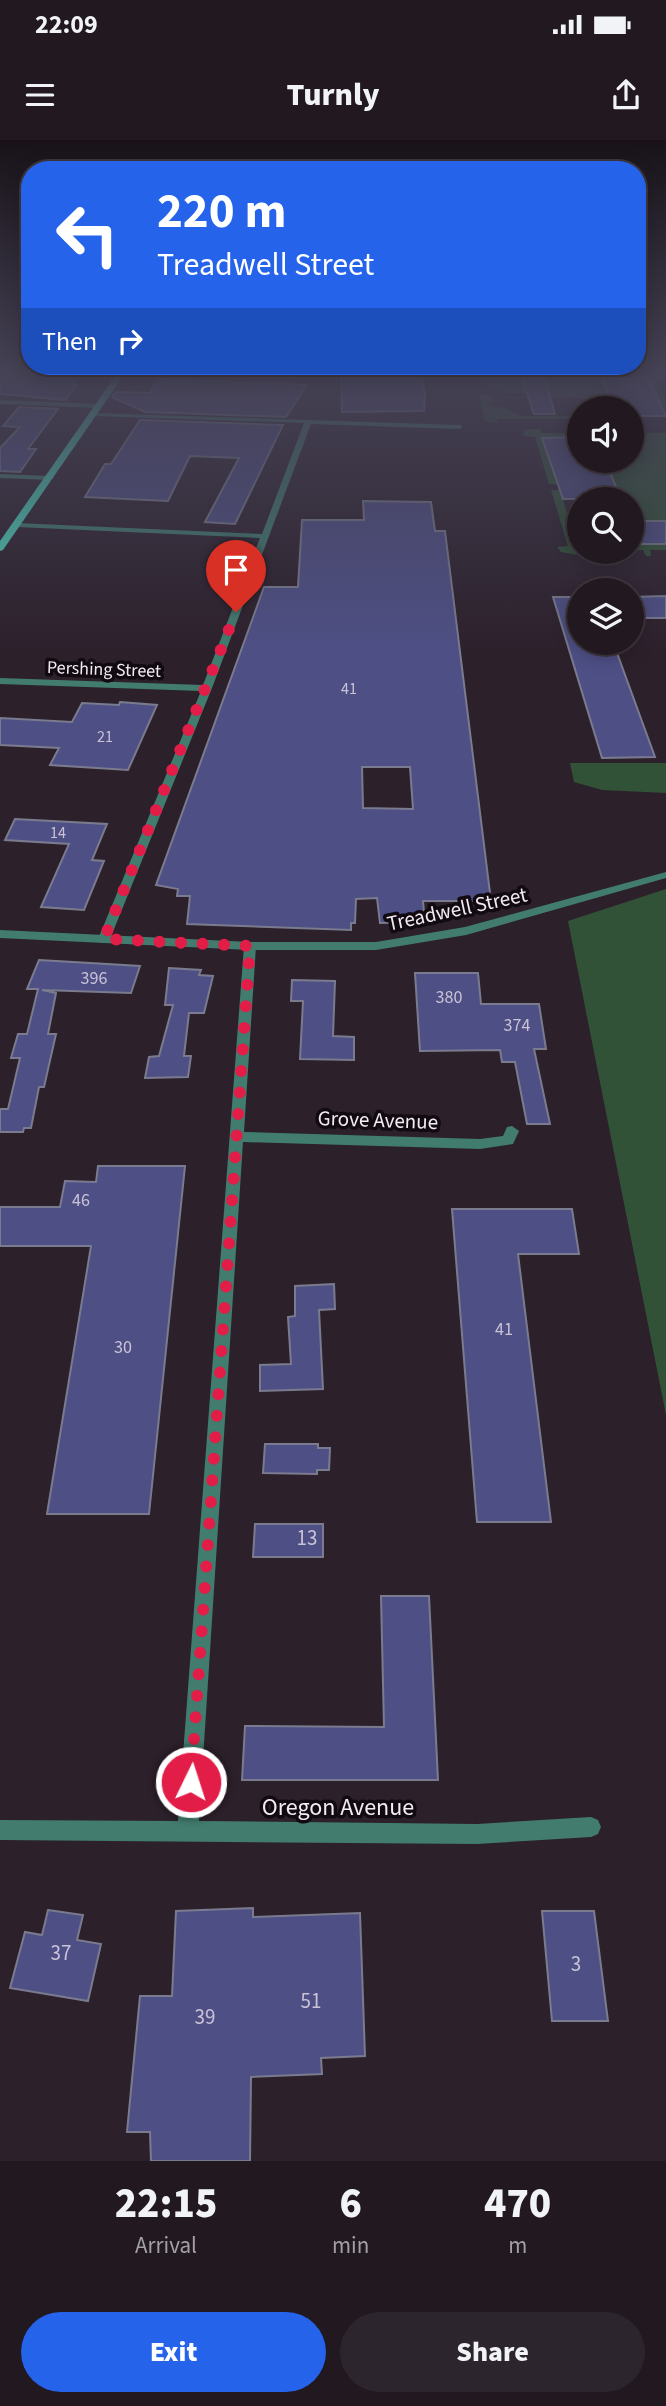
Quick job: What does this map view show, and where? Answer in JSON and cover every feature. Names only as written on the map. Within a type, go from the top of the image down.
[{"type":"main road","points":[[0,548],[58,466]]},
{"type":"street","points":[[104,939],[206,688],[291,466]]},
{"type":"street","points":[[0,476],[50,478]]},
{"type":"street","points":[[17,525],[265,536]]},
{"type":"street","name":"Pershing Street","points":[[0,681],[206,688]]},
{"type":"street","name":"Treadwell Street","points":[[1,937],[323,948],[376,946],[427,940],[517,918],[666,875]]},
{"type":"street","points":[[188,1832],[250,946]]},
{"type":"street","name":"Grove Avenue","points":[[237,1137],[480,1144],[508,1140],[512,1131]]},
{"type":"street","name":"Oregon Avenue","points":[[0,1830],[477,1834],[591,1827]]},
{"type":"green space","points":[[544,466],[552,466],[557,482],[613,481],[610,473],[644,473],[644,466],[666,466],[666,521],[652,521],[661,544],[666,545],[666,550],[650,550],[651,556],[646,556],[644,552],[644,487],[567,487],[567,490],[565,485],[549,484]]},
{"type":"green space","points":[[551,490],[567,490],[567,494],[561,493],[567,513],[567,543]]},
{"type":"green space","points":[[567,546],[567,553],[561,552],[557,547]]},
{"type":"green space","points":[[570,763],[666,763],[666,793],[602,790],[574,782]]},
{"type":"green space","points":[[666,889],[666,1415],[568,921]]},
{"type":"building","points":[[0,466],[24,466],[20,472],[0,471]]},
{"type":"building","points":[[104,466],[185,466],[168,501],[85,497]]},
{"type":"building","points":[[235,466],[263,466],[235,524],[205,522]]},
{"type":"building","points":[[552,466],[567,466],[567,473],[610,473],[616,487],[567,487],[567,499],[563,499]]},
{"type":"building","points":[[363,501],[431,502],[435,531],[445,531],[491,901],[423,901],[425,922],[380,923],[377,898],[356,899],[355,923],[351,923],[351,930],[187,924],[190,896],[177,896],[178,889],[156,885],[264,587],[298,587],[302,520],[364,520]],"holes":[[[362,767],[410,767],[413,809],[363,808]]]},
{"type":"building","points":[[644,521],[666,521],[666,544],[644,544]]},
{"type":"building","points":[[666,596],[666,618],[644,618],[644,597]]},
{"type":"building","points":[[553,597],[567,597],[567,643]]},
{"type":"building","points":[[571,655],[618,655],[655,757],[602,758]]},
{"type":"building","points":[[120,702],[157,705],[128,770],[50,765],[59,748],[0,745],[0,718],[72,722],[82,703],[119,705]]},
{"type":"building","points":[[15,819],[107,824],[92,860],[104,861],[84,910],[41,907],[69,844],[5,840]]},
{"type":"building","points":[[39,960],[140,966],[131,993],[42,990],[56,993],[48,1034],[56,1034],[44,1087],[39,1087],[31,1128],[24,1128],[23,1132],[0,1132],[0,1109],[8,1109],[20,1058],[11,1058],[18,1034],[27,1034],[38,989],[27,989]]},
{"type":"building","points":[[169,968],[201,970],[199,975],[213,976],[204,1013],[189,1013],[184,1056],[191,1056],[188,1077],[145,1078],[149,1057],[159,1056],[173,1005],[165,1005]]},
{"type":"building","points":[[415,973],[478,973],[481,1004],[539,1004],[546,1049],[534,1049],[550,1124],[527,1124],[515,1062],[502,1062],[500,1050],[420,1051]]},
{"type":"building","points":[[292,980],[335,981],[333,1036],[354,1037],[354,1060],[300,1059],[303,1001],[291,1001]]},
{"type":"building","points":[[98,1166],[185,1166],[149,1514],[47,1514],[91,1246],[0,1246],[0,1207],[60,1207],[65,1181],[96,1182]]},
{"type":"building","points":[[452,1209],[572,1209],[579,1254],[518,1254],[551,1522],[477,1522]]},
{"type":"building","points":[[334,1284],[335,1309],[319,1310],[323,1389],[260,1391],[260,1365],[291,1364],[288,1317],[295,1316],[295,1286]]},
{"type":"building","points":[[265,1444],[318,1444],[318,1448],[330,1448],[329,1470],[317,1470],[317,1474],[263,1473]]},
{"type":"building","points":[[255,1524],[323,1524],[323,1557],[253,1557]]},
{"type":"building","points":[[381,1596],[429,1596],[438,1780],[242,1780],[245,1726],[384,1727]]},
{"type":"building","points":[[253,1908],[253,1917],[360,1913],[365,2056],[321,2058],[322,2074],[251,2077],[250,2161],[151,2161],[150,2132],[127,2132],[140,1996],[172,1996],[176,1911]]},
{"type":"building","points":[[48,1910],[83,1915],[77,1940],[101,1944],[88,2001],[10,1988],[25,1932],[42,1935]]},
{"type":"building","points":[[542,1911],[594,1911],[608,2021],[552,2021]]},
{"type":"route","points":[[191,1782],[250,946],[104,939],[236,612]]}]
